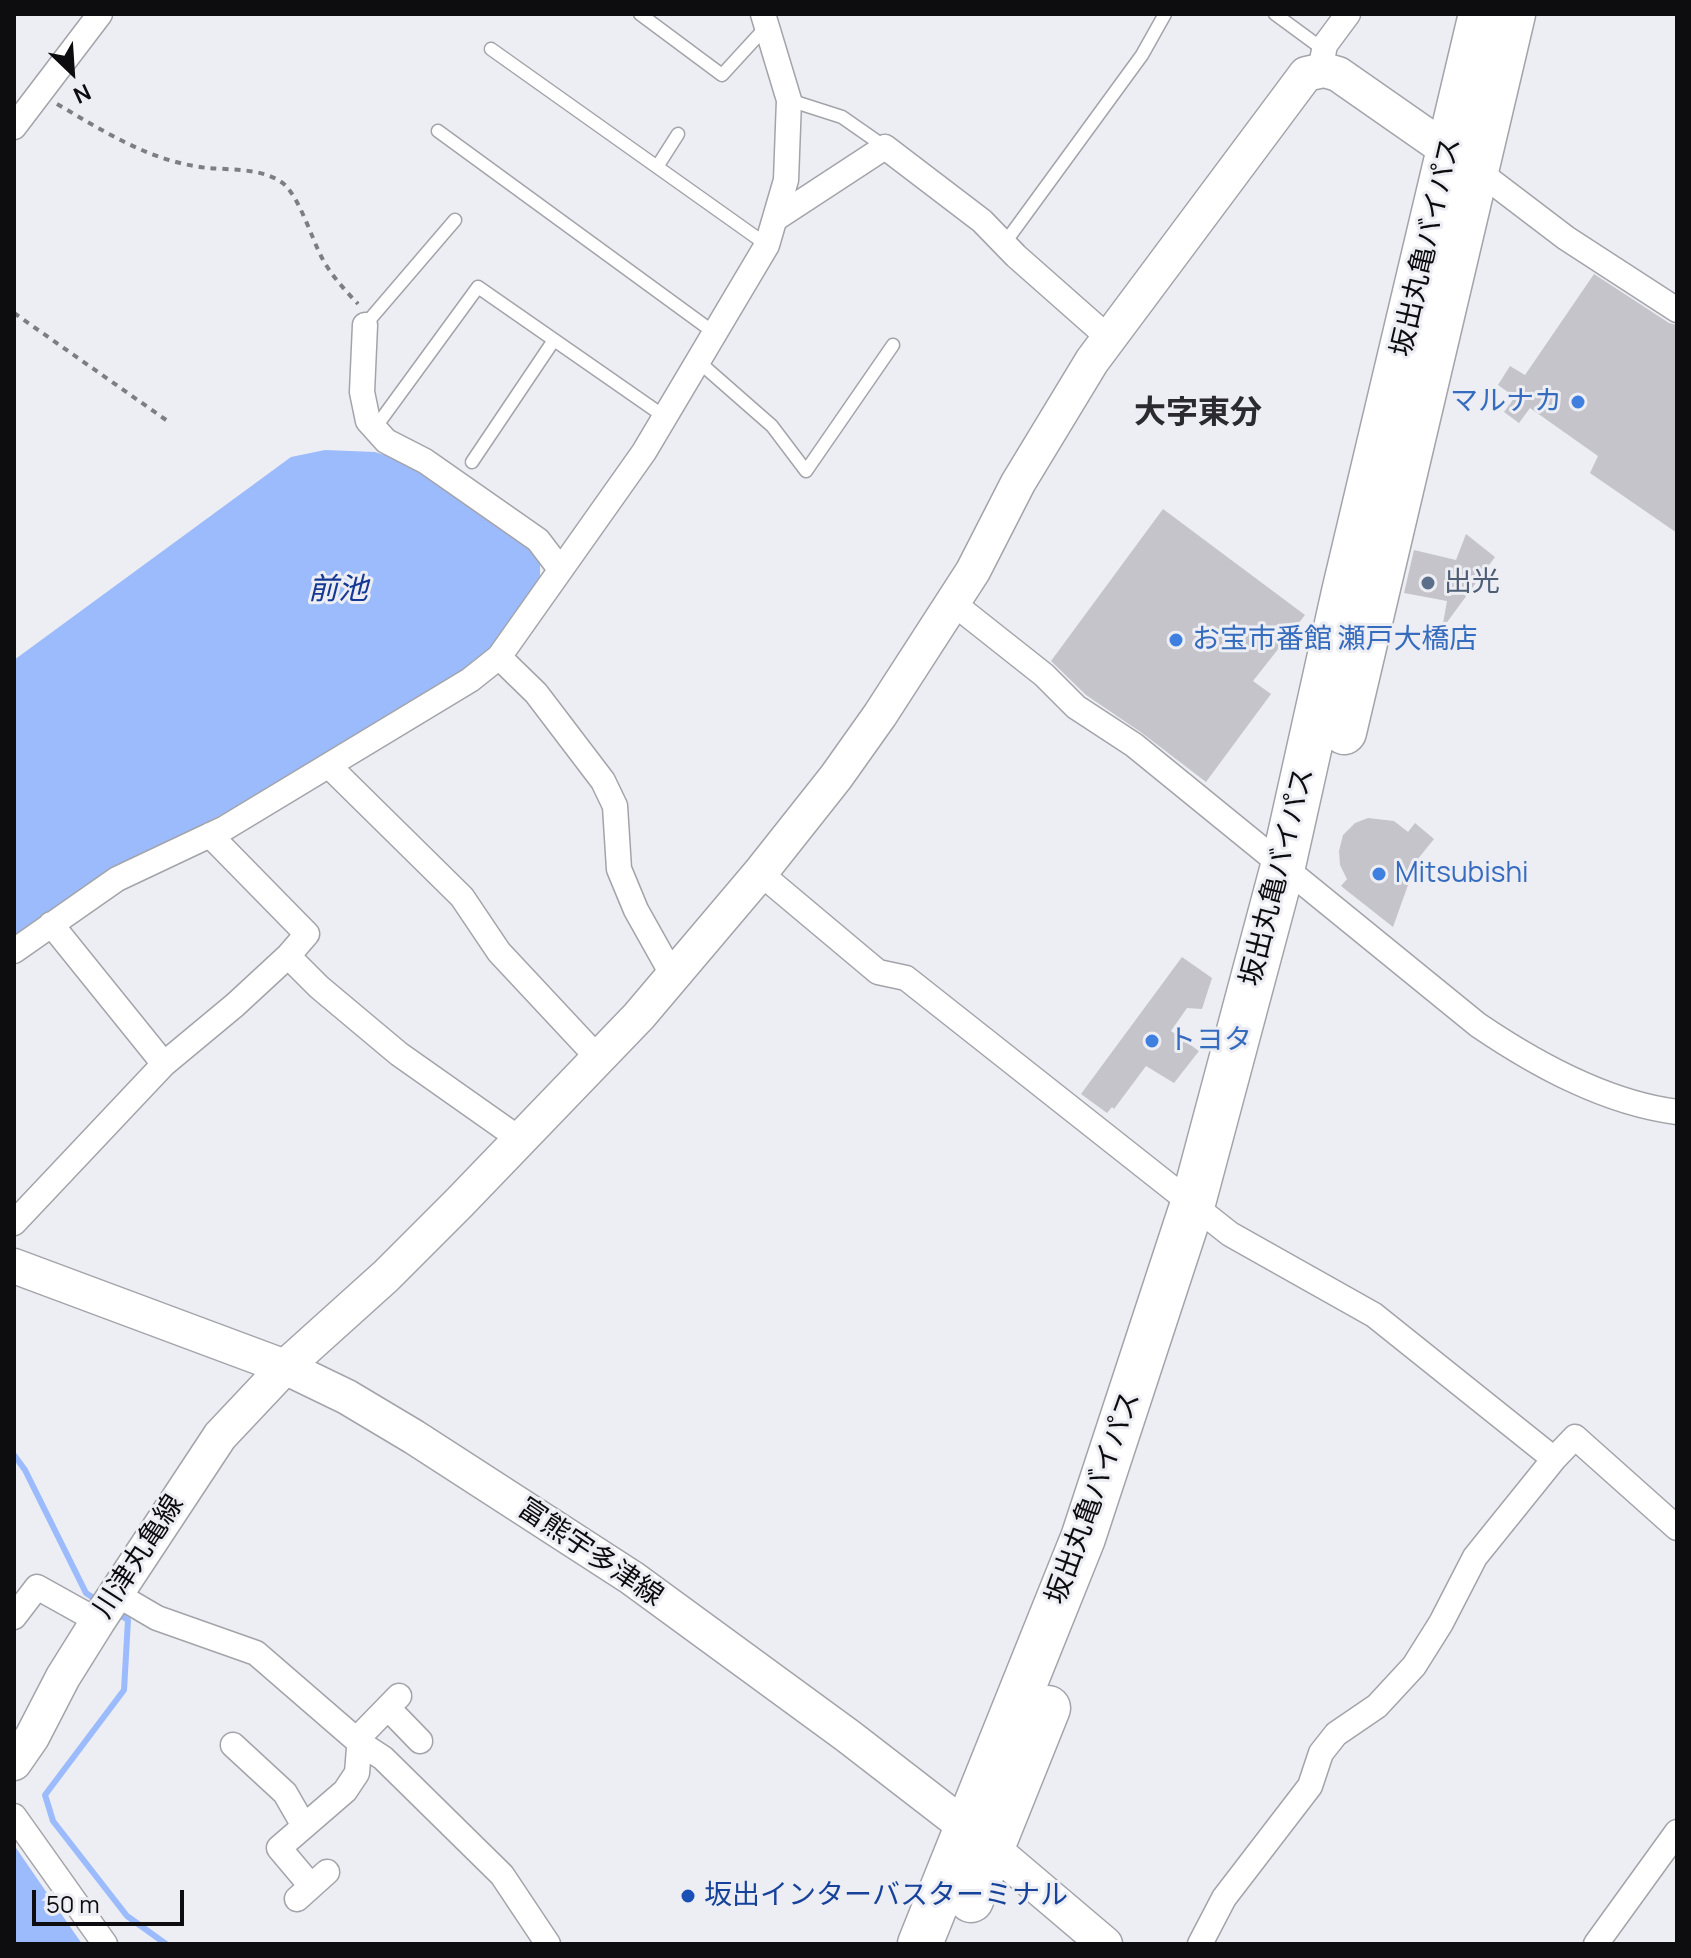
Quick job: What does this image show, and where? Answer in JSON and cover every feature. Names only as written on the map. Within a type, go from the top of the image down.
[{"type":"highway","name":"坂出丸亀バイパス","points":[[1464,161],[1481,14]]},
{"type":"highway","name":"坂出丸亀バイパス","points":[[920,1944],[979,1838],[1017,1790],[1107,1552],[1158,1406],[1204,1212],[1295,876],[1344,592],[1464,161],[1513,14]]},
{"type":"highway","name":"坂出丸亀バイパス","points":[[953,1944],[979,1838]]},
{"type":"street","points":[[14,127],[100,14]]},
{"type":"street","points":[[1348,14],[1322,60],[1566,238],[1677,310]]},
{"type":"street","points":[[14,951],[117,879],[210,835],[329,766],[470,680],[499,657],[644,452],[767,245],[786,180],[789,100],[765,20]]},
{"type":"street","name":"川津丸亀線","points":[[14,1763],[107,1607],[220,1436],[285,1367],[386,1276],[599,1059],[760,873],[880,715],[973,571],[1057,416],[1110,339],[1306,74],[1322,60]]},
{"type":"street","points":[[775,219],[885,147],[982,221],[1110,339]]},
{"type":"street","points":[[365,325],[362,392],[368,421],[386,441],[425,461],[538,540],[560,569]]},
{"type":"street","points":[[953,603],[1044,675],[1076,707],[1134,745],[1478,1025],[1520,1053],[1569,1078],[1648,1108],[1677,1112]]},
{"type":"street","points":[[499,657],[536,693],[603,781],[615,806],[619,869],[636,910],[673,976]]},
{"type":"street","points":[[329,766],[462,897],[499,952],[599,1059]]},
{"type":"street","points":[[14,1223],[164,1064],[235,1005],[307,934],[210,835]]},
{"type":"street","points":[[760,873],[878,972],[906,978],[1230,1234],[1374,1315],[1554,1459]]},
{"type":"street","points":[[51,924],[164,1064]]},
{"type":"street","points":[[288,956],[319,987],[399,1054],[521,1140]]},
{"type":"street","name":"富熊宇多津線","points":[[14,1266],[285,1367],[347,1397],[414,1437],[632,1578],[848,1736],[979,1838],[1105,1944]]},
{"type":"street","points":[[1200,1944],[1224,1898],[1310,1786],[1321,1753],[1336,1734],[1377,1706],[1414,1666],[1441,1623],[1475,1557],[1575,1437],[1677,1528]]},
{"type":"street","points":[[18,1600],[37,1587],[157,1618],[256,1653],[360,1743],[383,1758],[502,1875],[548,1944]]},
{"type":"street","points":[[312,1886],[279,1848],[345,1791],[357,1773],[360,1736],[393,1702],[420,1741]]},
{"type":"street","points":[[233,1745],[285,1793],[304,1826]]},
{"type":"street","points":[[14,1816],[105,1944]]},
{"type":"street","points":[[1596,1944],[1677,1832]]},
{"type":"lane","points":[[640,14],[722,75],[765,20]]},
{"type":"lane","points":[[1004,244],[1142,55],[1165,14]]},
{"type":"lane","points":[[1275,14],[1322,60]]},
{"type":"lane","points":[[491,49],[767,245]]},
{"type":"lane","points":[[789,100],[842,117],[885,147]]},
{"type":"lane","points":[[438,131],[716,334]]},
{"type":"lane","points":[[657,167],[678,134]]},
{"type":"lane","points":[[365,325],[455,220]]},
{"type":"lane","points":[[375,428],[478,287],[665,417]]},
{"type":"lane","points":[[472,462],[554,340]]},
{"type":"lane","points":[[699,362],[772,426],[806,471],[893,345]]},
{"type":"path","points":[[39,94],[118,140],[148,153],[184,165],[254,172],[277,179],[291,192],[322,259],[339,285],[360,307],[365,325]]},
{"type":"path","points":[[14,313],[169,422]]},
{"type":"water","name":"前池","points":[[325,450],[375,452],[406,462],[534,547],[540,557],[540,578],[500,644],[481,659],[264,793],[99,877],[14,935],[14,660],[291,457]]},
{"type":"water","points":[[14,1845],[82,1944],[14,1944]]},
{"type":"building","name":"マルナカ","points":[[1594,274],[1669,323],[1677,325],[1677,533],[1590,473],[1598,456],[1530,408],[1519,423],[1504,412],[1515,397],[1498,385],[1510,366],[1525,375]]},
{"type":"building","name":"お宝市番館 瀬戸大橋店","points":[[1163,509],[1305,615],[1253,681],[1271,694],[1206,782],[1086,695],[1051,661]]},
{"type":"building","points":[[1466,534],[1495,557],[1442,629],[1447,601],[1404,593],[1414,550],[1456,560]]},
{"type":"building","name":"Mitsubishi","points":[[1368,818],[1394,821],[1408,832],[1415,823],[1434,839],[1417,860],[1393,927],[1341,886],[1347,879],[1340,865],[1343,835],[1355,823]]},
{"type":"building","name":"トヨタ","points":[[1182,957],[1212,978],[1202,1009],[1187,1008],[1171,1031],[1199,1051],[1174,1083],[1146,1066],[1114,1109],[1112,1107],[1107,1113],[1081,1094]]},
{"type":"waterway","points":[[14,1455],[25,1470],[86,1593],[92,1597]]},
{"type":"waterway","points":[[123,1617],[128,1620],[124,1690],[45,1795],[53,1821],[127,1916],[166,1944]]},
{"type":"place","name":"マルナカ","points":[[1578,402]]},
{"type":"place","name":"出光","points":[[1428,583]]},
{"type":"place","name":"お宝市番館 瀬戸大橋店","points":[[1176,640]]},
{"type":"place","name":"Mitsubishi","points":[[1379,874]]},
{"type":"place","name":"トヨタ","points":[[1152,1041]]},
{"type":"place","name":"坂出インターバスターミナル","points":[[688,1896]]},
{"type":"district","name":"大字東分","points":[[1198,414]]}]
